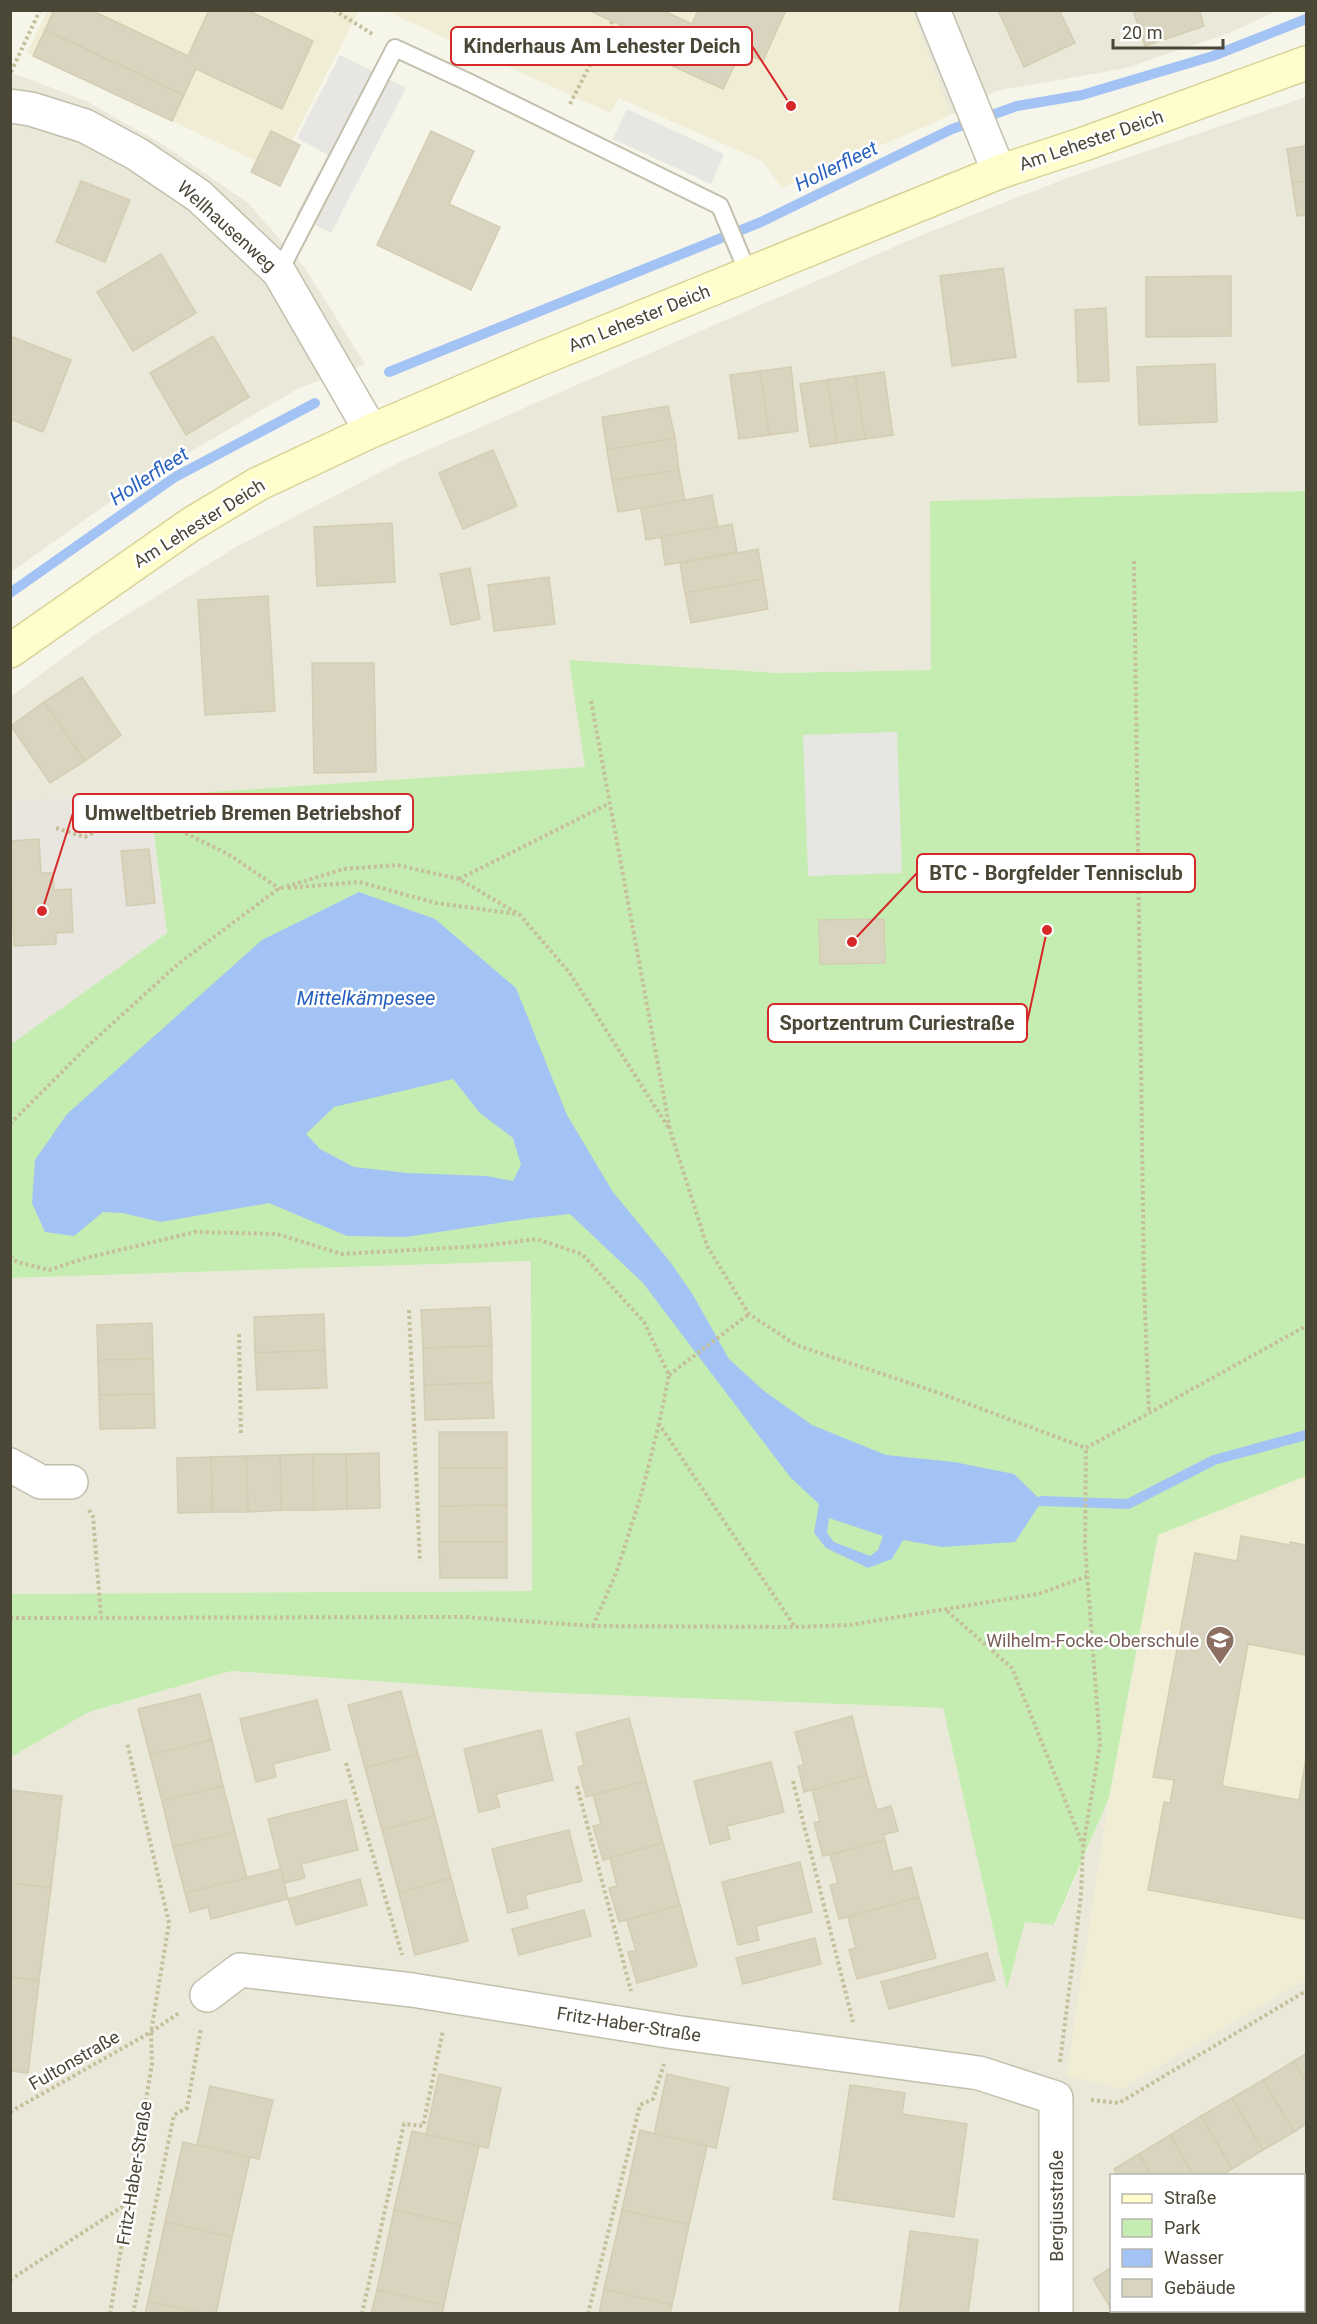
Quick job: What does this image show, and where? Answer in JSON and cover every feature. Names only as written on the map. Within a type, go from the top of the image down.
[{"type":"street","points":[[933,10],[999,172]]},
{"type":"street","name":"Am Lehester Deich","points":[[10,651],[190,525],[258,484],[371,430],[748,273],[999,172],[1084,144],[1306,63]]},
{"type":"street","name":"Wellhausenweg","points":[[10,106],[31,109],[85,126],[137,154],[199,196],[279,272],[371,430]]},
{"type":"street","points":[[10,1466],[41,1482],[71,1482]]},
{"type":"street","name":"Fritz-Haber-Straße","points":[[207,1995],[240,1970],[412,1990],[674,2032],[979,2073],[1056,2098]]},
{"type":"street","name":"Bergiusstraße","points":[[1056,2098],[1056,2313]]},
{"type":"lane","points":[[279,272],[394,48],[720,206],[748,273]]},
{"type":"path","points":[[10,74],[40,10]]},
{"type":"path","points":[[334,10],[394,48]]},
{"type":"path","points":[[559,127],[612,22]]},
{"type":"path","points":[[1134,561],[1144,1283],[1149,1413]]},
{"type":"path","points":[[591,701],[608,804],[670,1131],[707,1246],[749,1314],[796,1345],[942,1394],[1086,1448],[1306,1326]]},
{"type":"path","points":[[459,879],[608,804]]},
{"type":"path","points":[[56,828],[85,837],[120,818],[169,825],[228,854],[278,889],[359,882],[436,903],[520,915]]},
{"type":"path","points":[[10,1124],[89,1045],[178,964],[278,889],[344,869],[397,865],[459,879],[520,915],[569,972],[670,1131]]},
{"type":"path","points":[[10,1256],[17,1262],[49,1270],[86,1258],[195,1232],[278,1234],[342,1254],[481,1246],[537,1239],[582,1254],[645,1322],[669,1375],[642,1492],[617,1570],[593,1626]]},
{"type":"path","points":[[409,1310],[420,1562]]},
{"type":"path","points":[[669,1375],[749,1314]]},
{"type":"path","points":[[239,1334],[241,1434]]},
{"type":"path","points":[[659,1424],[795,1627]]},
{"type":"path","points":[[1086,1448],[1085,1546],[1100,1744],[1083,1847],[1081,1896],[1056,2098],[1119,2103],[1306,1991]]},
{"type":"path","points":[[71,1482],[93,1517],[101,1616]]},
{"type":"path","points":[[10,1618],[465,1617],[593,1626],[849,1625],[1038,1594],[1088,1576]]},
{"type":"path","points":[[946,1610],[1012,1668],[1083,1847]]},
{"type":"path","name":"Fritz-Haber-Straße","points":[[110,2313],[152,2064],[151,2032],[169,1923],[127,1742]]},
{"type":"path","points":[[346,1763],[412,1990]]},
{"type":"path","points":[[792,1782],[853,2021],[854,2056]]},
{"type":"path","points":[[577,1786],[640,2026]]},
{"type":"path","points":[[133,2313],[174,2115],[187,2108],[207,1995]]},
{"type":"path","points":[[362,2313],[404,2124],[423,2126],[450,1997]]},
{"type":"path","name":"Fultonstraße","points":[[10,2112],[151,2032]]},
{"type":"path","points":[[588,2313],[640,2105],[652,2099],[674,2032]]},
{"type":"path","points":[[10,2280],[129,2203]]},
{"type":"shaded area","points":[[47,11],[359,11],[292,141],[271,131],[256,161],[172,121],[184,95],[45,30],[33,56],[27,53]]},
{"type":"shaded area","points":[[386,11],[912,11],[951,115],[782,188],[762,161],[619,98],[610,113]]},
{"type":"shaded area","points":[[912,11],[1277,11],[1229,33],[1126,68],[996,91],[951,115]]},
{"type":"shaded area","points":[[340,55],[406,88],[331,233],[296,215],[328,155],[297,138]]},
{"type":"shaded area","points":[[10,72],[86,101],[162,144],[247,202],[305,268],[365,364],[299,388],[134,485],[11,572]]},
{"type":"shaded area","points":[[1306,97],[1306,491],[930,501],[932,670],[779,673],[570,660],[586,767],[149,796],[11,800],[10,697],[96,634],[236,547],[400,462],[924,234],[1070,177]]},
{"type":"shaded area","points":[[627,109],[724,154],[711,184],[613,139]]},
{"type":"shaded area","points":[[897,732],[902,873],[808,876],[803,735]]},
{"type":"shaded area","points":[[149,796],[167,933],[11,1045],[10,800]]},
{"type":"shaded area","points":[[532,1261],[532,1591],[11,1594],[10,1278]]},
{"type":"shaded area","name":"Wilhelm-Focke-Oberschule","points":[[1306,1476],[1306,1979],[1122,2088],[1066,2076],[1109,1798],[1158,1535]]},
{"type":"shaded area","points":[[231,1671],[532,1692],[943,1708],[1007,1988],[1025,1922],[1055,1925],[1109,1798],[1067,2076],[1122,2088],[1306,1979],[1306,2313],[11,2313],[10,1757],[89,1712]]},
{"type":"green space","points":[[1306,491],[1306,1476],[1158,1535],[1109,1798],[1054,1925],[1025,1922],[1007,1989],[943,1708],[532,1692],[231,1671],[89,1712],[11,1757],[11,1594],[532,1591],[531,1261],[11,1278],[10,1045],[167,933],[149,796],[585,767],[569,660],[779,673],[931,670],[930,501]]},
{"type":"water","name":"Mittelkämpesee","points":[[359,892],[435,919],[516,988],[567,1115],[613,1192],[671,1263],[693,1295],[729,1359],[764,1391],[812,1425],[886,1455],[954,1462],[1014,1474],[1042,1501],[1015,1542],[942,1547],[903,1540],[892,1559],[868,1568],[826,1548],[814,1533],[819,1504],[790,1477],[643,1283],[570,1214],[406,1237],[347,1236],[269,1203],[161,1222],[122,1213],[103,1212],[74,1236],[45,1232],[32,1203],[35,1160],[67,1114],[262,940]],"holes":[[[453,1079],[480,1113],[513,1138],[521,1165],[513,1181],[487,1176],[407,1173],[354,1167],[320,1149],[306,1134],[334,1107]],[[829,1518],[883,1536],[878,1550],[870,1556],[834,1542],[827,1533]]]},
{"type":"building","points":[[54,10],[91,10],[188,56],[209,10],[247,10],[313,41],[282,109],[196,69],[184,95],[45,30]]},
{"type":"building","points":[[588,10],[662,10],[692,24],[698,10],[786,10],[763,61],[736,49],[733,55],[738,58],[723,89],[631,47],[638,33]]},
{"type":"building","points":[[998,10],[1059,10],[1075,43],[1024,67]]},
{"type":"building","points":[[1133,10],[1199,10],[1204,26],[1145,46]]},
{"type":"building","points":[[45,30],[184,95],[172,121],[33,56]]},
{"type":"building","points":[[271,131],[300,145],[280,186],[251,172]]},
{"type":"building","points":[[431,131],[474,151],[449,204],[500,227],[471,290],[377,245]]},
{"type":"building","points":[[1306,146],[1306,181],[1292,183],[1287,149]]},
{"type":"building","points":[[81,181],[130,200],[105,262],[56,242]]},
{"type":"building","points":[[1306,181],[1306,215],[1297,216],[1292,183]]},
{"type":"building","points":[[161,254],[196,313],[133,351],[97,292]]},
{"type":"building","points":[[1003,268],[1016,357],[952,366],[940,276]]},
{"type":"building","points":[[1231,276],[1231,336],[1146,337],[1146,277]]},
{"type":"building","points":[[1106,308],[1109,381],[1078,382],[1075,310]]},
{"type":"building","points":[[10,336],[71,360],[43,432],[10,419]]},
{"type":"building","points":[[213,336],[249,397],[186,435],[150,373]]},
{"type":"building","points":[[1215,364],[1217,422],[1139,425],[1137,367]]},
{"type":"building","points":[[791,367],[798,431],[769,435],[760,371]]},
{"type":"building","points":[[760,371],[769,435],[739,439],[730,375]]},
{"type":"building","points":[[884,372],[893,435],[865,439],[855,376]]},
{"type":"building","points":[[855,376],[865,439],[837,443],[827,380]]},
{"type":"building","points":[[827,380],[837,443],[810,447],[800,384]]},
{"type":"building","points":[[668,406],[675,438],[607,450],[602,417]]},
{"type":"building","points":[[675,438],[679,470],[612,480],[607,450]]},
{"type":"building","points":[[493,450],[517,506],[463,529],[439,473]]},
{"type":"building","points":[[679,470],[685,501],[618,512],[612,480]]},
{"type":"building","points":[[712,495],[718,527],[646,540],[641,508]]},
{"type":"building","points":[[392,523],[395,582],[317,586],[314,527]]},
{"type":"building","points":[[732,524],[737,552],[665,565],[661,537]]},
{"type":"building","points":[[758,549],[763,579],[685,593],[680,563]]},
{"type":"building","points":[[470,568],[480,619],[451,625],[440,574]]},
{"type":"building","points":[[549,577],[555,624],[494,631],[488,585]]},
{"type":"building","points":[[763,579],[768,609],[691,623],[685,593]]},
{"type":"building","points":[[268,596],[275,711],[205,715],[198,600]]},
{"type":"building","points":[[312,663],[374,663],[376,772],[314,773]]},
{"type":"building","points":[[82,677],[121,735],[85,761],[44,702]]},
{"type":"building","points":[[44,702],[85,761],[50,783],[11,726]]},
{"type":"building","points":[[39,839],[41,873],[53,873],[54,890],[71,889],[73,932],[56,933],[56,944],[14,946],[10,841]]},
{"type":"building","points":[[149,849],[155,903],[127,906],[121,851]]},
{"type":"building","points":[[884,919],[885,963],[820,964],[819,920]]},
{"type":"building","points":[[490,1307],[492,1346],[423,1348],[421,1310]]},
{"type":"building","points":[[324,1314],[325,1350],[255,1353],[254,1317]]},
{"type":"building","points":[[152,1323],[153,1359],[98,1360],[97,1325]]},
{"type":"building","points":[[492,1346],[492,1383],[424,1385],[423,1348]]},
{"type":"building","points":[[325,1350],[327,1388],[257,1390],[255,1353]]},
{"type":"building","points":[[153,1359],[154,1394],[99,1395],[98,1360]]},
{"type":"building","points":[[492,1383],[494,1418],[425,1420],[424,1385]]},
{"type":"building","points":[[154,1394],[155,1428],[100,1429],[99,1395]]},
{"type":"building","points":[[439,1432],[507,1432],[507,1468],[439,1468]]},
{"type":"building","points":[[379,1453],[380,1508],[347,1509],[346,1454]]},
{"type":"building","points":[[313,1454],[314,1510],[281,1510],[280,1455]]},
{"type":"building","points":[[313,1454],[346,1454],[347,1509],[314,1510]]},
{"type":"building","points":[[280,1455],[281,1510],[248,1512],[246,1456]]},
{"type":"building","points":[[246,1456],[248,1512],[213,1512],[211,1457]]},
{"type":"building","points":[[211,1457],[212,1512],[178,1513],[177,1458]]},
{"type":"building","points":[[439,1468],[507,1468],[507,1505],[439,1506]]},
{"type":"building","points":[[507,1505],[507,1542],[439,1542],[439,1506]]},
{"type":"building","points":[[1241,1536],[1290,1545],[1290,1542],[1306,1545],[1306,1655],[1248,1644],[1222,1786],[1299,1800],[1306,1757],[1306,1919],[1148,1890],[1164,1802],[1170,1803],[1174,1780],[1153,1777],[1195,1553],[1237,1561]]},
{"type":"building","points":[[439,1542],[507,1542],[507,1578],[440,1578]]},
{"type":"building","points":[[401,1691],[418,1754],[365,1768],[348,1705]]},
{"type":"building","points":[[200,1694],[212,1740],[150,1755],[138,1709]]},
{"type":"building","points":[[317,1700],[330,1750],[273,1764],[276,1777],[256,1782],[240,1719]]},
{"type":"building","points":[[852,1716],[867,1775],[804,1792],[798,1766],[804,1765],[795,1732]]},
{"type":"building","points":[[629,1718],[646,1781],[586,1797],[578,1767],[584,1765],[576,1733]]},
{"type":"building","points":[[541,1730],[553,1780],[496,1794],[500,1807],[479,1812],[464,1749]]},
{"type":"building","points":[[212,1740],[223,1786],[162,1801],[150,1755]]},
{"type":"building","points":[[418,1754],[435,1816],[382,1830],[365,1768]]},
{"type":"building","points":[[771,1762],[784,1812],[727,1826],[730,1839],[710,1844],[694,1781]]},
{"type":"building","points":[[867,1775],[877,1810],[891,1806],[898,1831],[883,1835],[885,1840],[823,1856],[814,1823],[820,1821],[812,1790]]},
{"type":"building","points":[[646,1781],[663,1843],[603,1860],[593,1826],[601,1824],[593,1795]]},
{"type":"building","points":[[223,1786],[235,1832],[173,1847],[162,1801]]},
{"type":"building","points":[[10,1790],[62,1796],[51,1888],[10,1883]]},
{"type":"building","points":[[346,1800],[358,1850],[301,1864],[305,1878],[284,1883],[268,1819]]},
{"type":"building","points":[[435,1816],[451,1878],[399,1893],[382,1830]]},
{"type":"building","points":[[569,1830],[582,1881],[525,1895],[528,1908],[508,1913],[492,1849]]},
{"type":"building","points":[[235,1832],[247,1878],[185,1893],[173,1847]]},
{"type":"building","points":[[885,1840],[893,1872],[911,1867],[919,1897],[839,1919],[830,1885],[838,1883],[830,1855]]},
{"type":"building","points":[[663,1843],[680,1905],[619,1922],[609,1888],[617,1886],[610,1858]]},
{"type":"building","points":[[800,1862],[812,1912],[756,1926],[759,1940],[738,1945],[722,1882]]},
{"type":"building","points":[[281,1869],[288,1899],[211,1919],[208,1907],[190,1912],[185,1893]]},
{"type":"building","points":[[451,1878],[468,1941],[415,1955],[399,1893]]},
{"type":"building","points":[[360,1879],[367,1905],[296,1925],[288,1899]]},
{"type":"building","points":[[10,1883],[51,1888],[39,1981],[10,1977]]},
{"type":"building","points":[[919,1897],[936,1958],[857,1979],[849,1950],[856,1948],[848,1917]]},
{"type":"building","points":[[680,1905],[697,1966],[637,1983],[628,1952],[636,1951],[627,1920]]},
{"type":"building","points":[[584,1910],[591,1936],[519,1955],[512,1929]]},
{"type":"building","points":[[815,1938],[821,1964],[743,1984],[736,1958]]},
{"type":"building","points":[[987,1953],[995,1980],[889,2009],[881,1982]]},
{"type":"building","points":[[10,1977],[39,1981],[28,2073],[10,2071]]},
{"type":"building","points":[[1306,2054],[1306,2082],[1294,2061]]},
{"type":"building","points":[[1294,2061],[1306,2082],[1306,2124],[1294,2132],[1263,2080]]},
{"type":"building","points":[[439,2074],[501,2088],[488,2148],[426,2134]]},
{"type":"building","points":[[667,2074],[729,2088],[716,2148],[654,2134]]},
{"type":"building","points":[[1263,2080],[1294,2132],[1263,2150],[1232,2098]]},
{"type":"building","points":[[850,2085],[905,2093],[902,2114],[967,2124],[954,2217],[833,2199]]},
{"type":"building","points":[[210,2086],[273,2100],[259,2159],[197,2145]]},
{"type":"building","points":[[1232,2098],[1263,2150],[1232,2169],[1201,2116]]},
{"type":"building","points":[[1201,2116],[1232,2169],[1224,2174],[1193,2174],[1170,2135]]},
{"type":"building","points":[[640,2130],[707,2146],[689,2225],[622,2210]]},
{"type":"building","points":[[412,2131],[479,2146],[461,2225],[394,2210]]},
{"type":"building","points":[[1170,2135],[1193,2174],[1151,2174],[1139,2154]]},
{"type":"building","points":[[183,2142],[250,2157],[232,2237],[165,2222]]},
{"type":"building","points":[[1139,2154],[1151,2174],[1117,2174],[1114,2169]]},
{"type":"building","points":[[394,2210],[461,2225],[444,2305],[377,2290]]},
{"type":"building","points":[[622,2210],[689,2225],[672,2305],[604,2289]]},
{"type":"building","points":[[165,2222],[232,2237],[216,2314],[203,2314],[148,2301]]},
{"type":"building","points":[[910,2231],[978,2240],[968,2314],[899,2314]]},
{"type":"building","points":[[1110,2268],[1110,2307],[1093,2279]]},
{"type":"building","points":[[604,2289],[672,2305],[670,2314],[599,2314]]},
{"type":"building","points":[[377,2290],[444,2305],[442,2314],[371,2314]]},
{"type":"building","points":[[1305,2290],[1306,2314],[1285,2314],[1284,2312],[1305,2312]]},
{"type":"building","points":[[148,2301],[203,2314],[145,2314]]},
{"type":"building","points":[[1113,2312],[1146,2312],[1147,2314],[1114,2314]]},
{"type":"waterway","name":"Hollerfleet","points":[[389,372],[761,222],[952,129],[1017,106],[1082,95],[1213,56],[1306,19]]},
{"type":"waterway","name":"Hollerfleet","points":[[10,593],[175,477],[315,403]]},
{"type":"waterway","points":[[1042,1501],[1128,1504],[1214,1460],[1306,1435]]},
{"type":"place","name":"Kinderhaus Am Lehester Deich","points":[[791,106]]},
{"type":"place","name":"Umweltbetrieb Bremen Betriebshof","points":[[42,911]]},
{"type":"place","name":"Sportzentrum Curiestraße","points":[[1047,930]]},
{"type":"place","name":"BTC - Borgfelder Tennisclub","points":[[852,942]]},
{"type":"place","name":"Wilhelm-Focke-Oberschule","points":[[1220,1666]]}]
